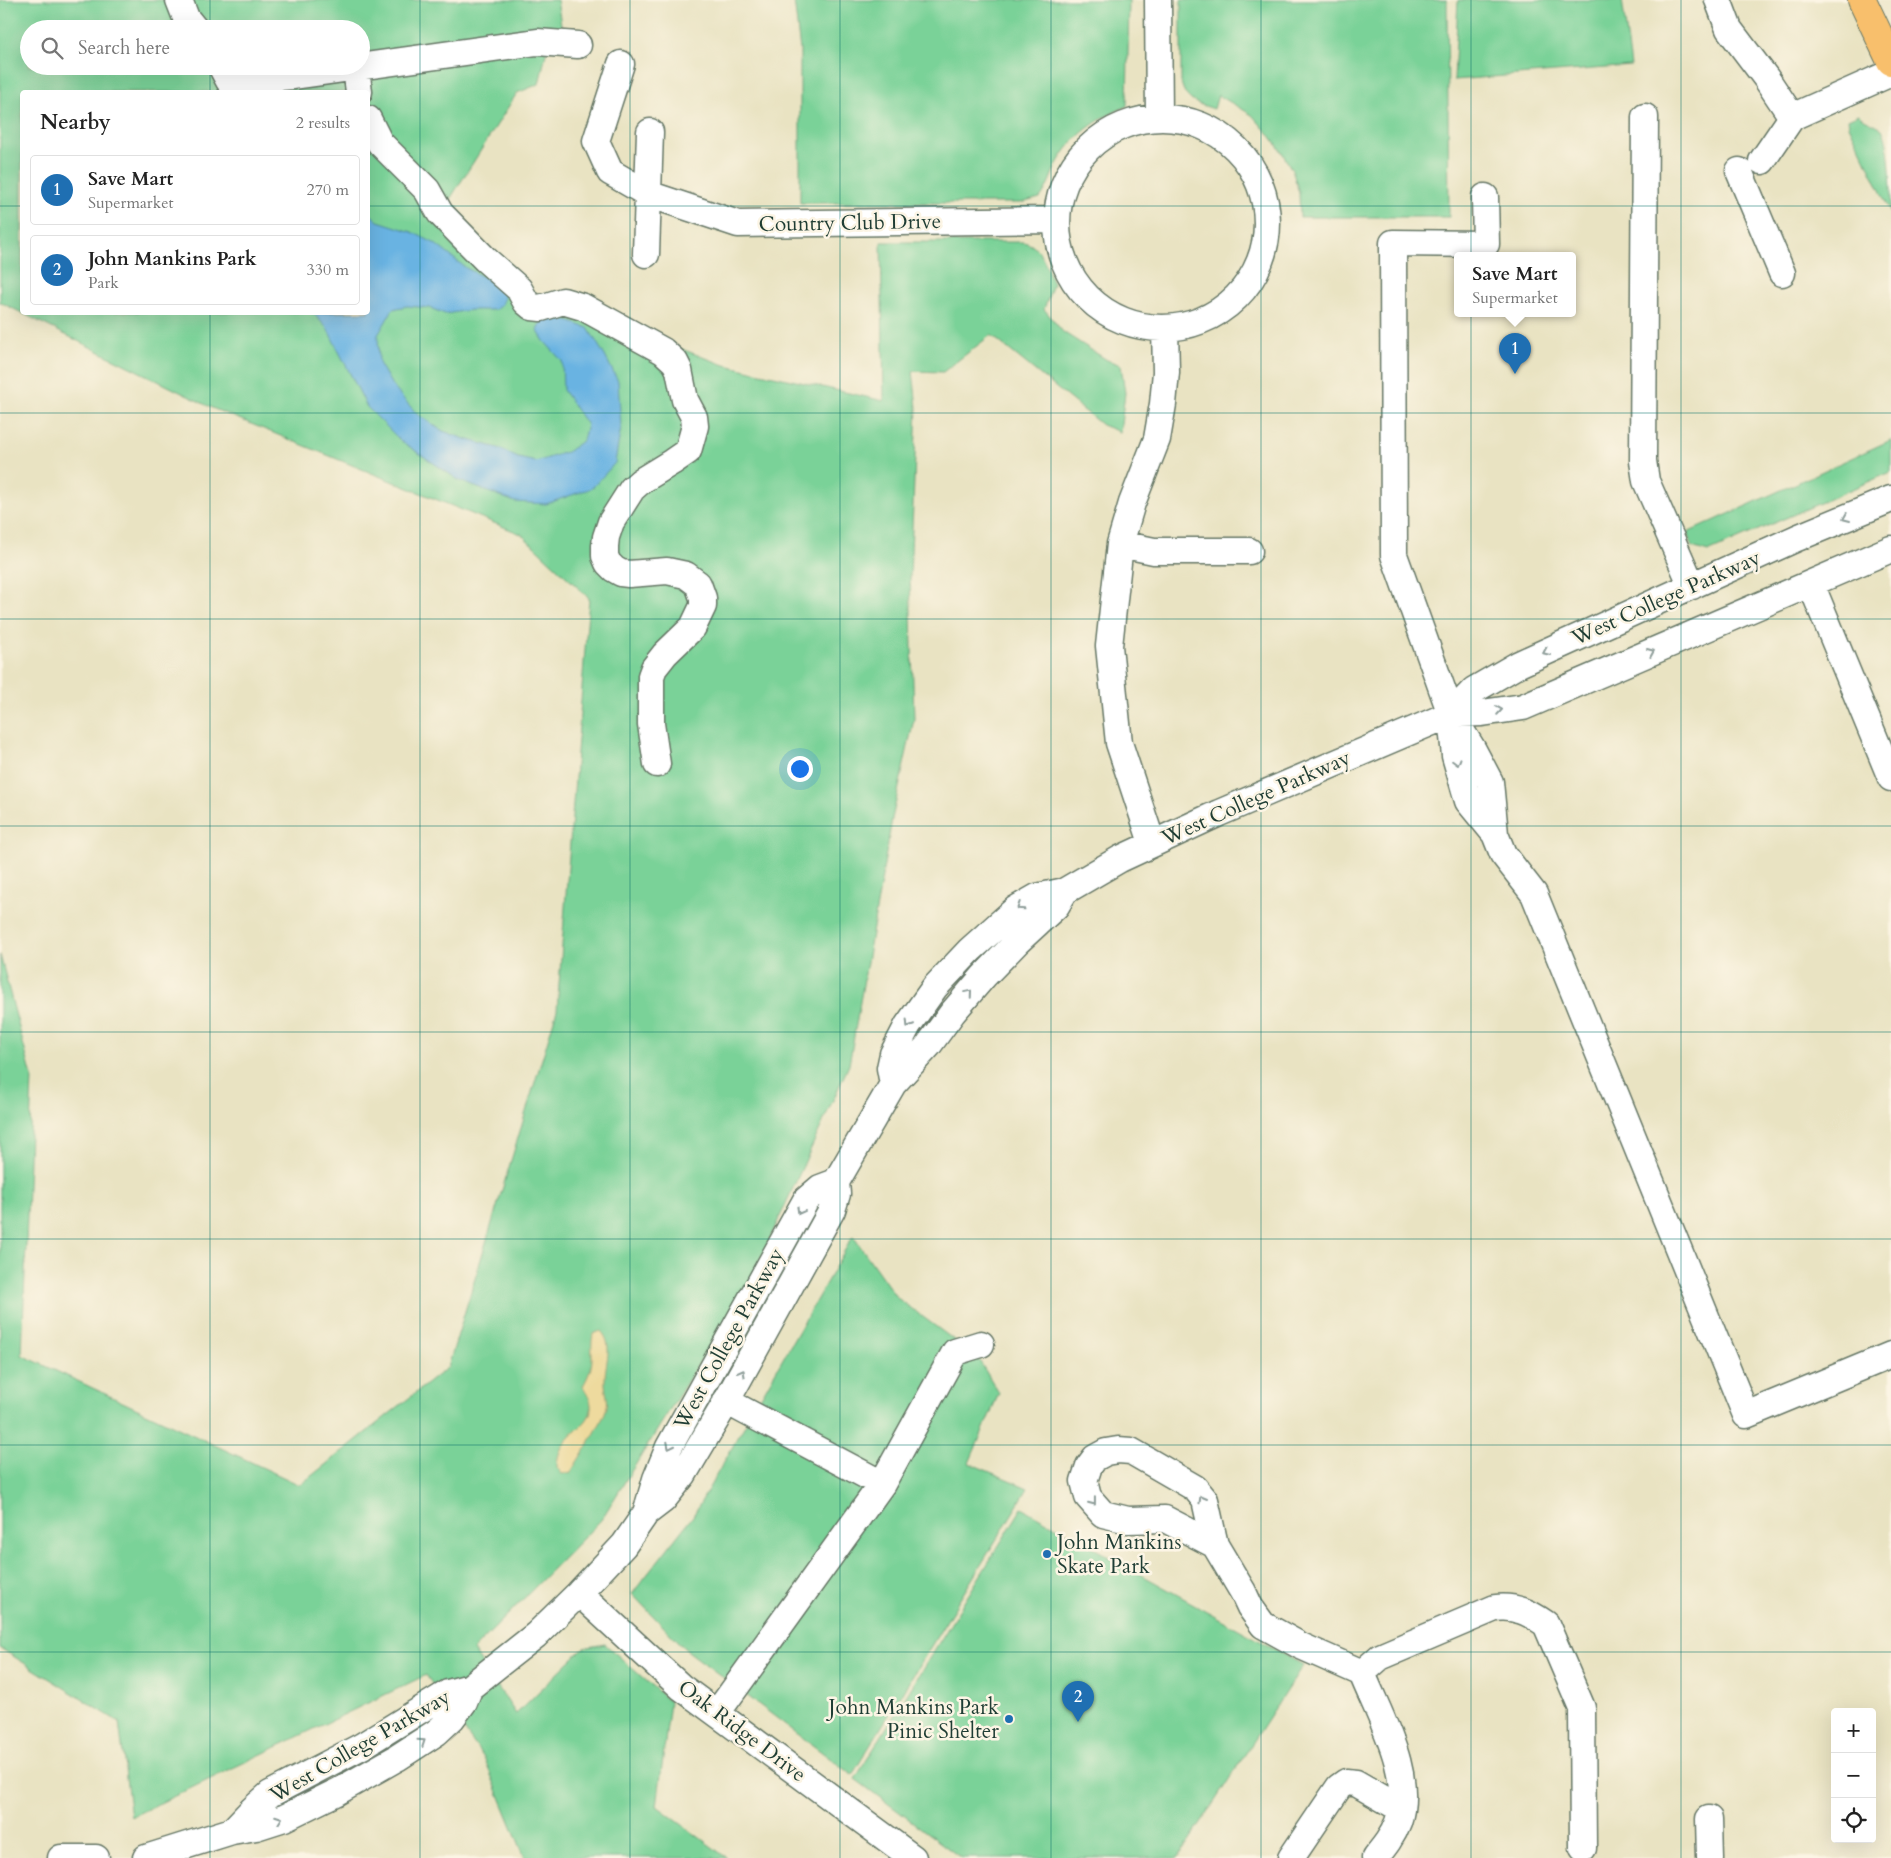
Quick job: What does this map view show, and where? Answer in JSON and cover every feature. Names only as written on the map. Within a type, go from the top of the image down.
[{"type":"main road","points":[[1862,0],[1891,61]]},
{"type":"street","points":[[179,0],[188,20]]},
{"type":"street","points":[[1158,0],[1159,118]]},
{"type":"street","points":[[1718,0],[1729,29],[1766,78],[1792,117]]},
{"type":"street","points":[[225,75],[228,81],[294,76],[357,80],[537,42],[578,45]]},
{"type":"street","name":"Country Club Drive","points":[[621,64],[596,141],[610,172],[648,194],[738,224],[1057,220]]},
{"type":"street","points":[[1782,273],[1751,166],[1792,117],[1891,73]]},
{"type":"street","points":[[1645,117],[1643,461],[1646,481],[1692,586]]},
{"type":"street","points":[[1159,118],[1187,121],[1195,124],[1212,131],[1235,147],[1252,168],[1264,193],[1268,220],[1265,248],[1255,273],[1239,296],[1217,313],[1192,324],[1165,328],[1131,323],[1110,314],[1088,297],[1070,275],[1060,248],[1057,220],[1061,194],[1071,170],[1088,149],[1108,133],[1134,122],[1159,118]]},
{"type":"street","points":[[370,122],[380,143],[427,190],[440,213],[485,259],[519,289],[526,302],[532,307],[541,308],[563,301],[583,307],[664,351],[675,362],[679,370],[685,400],[694,417],[695,426],[688,451],[641,481],[632,489],[611,522],[605,546],[605,556],[614,568],[621,572],[629,574],[667,570],[686,575],[698,584],[703,598],[703,606],[693,627],[664,654],[651,676],[651,724],[658,764]]},
{"type":"street","points":[[646,254],[650,132]]},
{"type":"street","points":[[1485,197],[1486,244],[1393,243],[1394,555],[1451,714],[1490,782],[1495,834],[1503,854],[1534,894],[1746,1415],[1891,1355]]},
{"type":"street","points":[[1152,843],[1119,743],[1109,646],[1120,544],[1132,503],[1157,439],[1166,372],[1165,328]]},
{"type":"street","name":"West College Parkway","points":[[1451,714],[1474,690],[1519,664],[1798,538],[1891,499]]},
{"type":"street","points":[[1120,544],[1154,551],[1249,551]]},
{"type":"street","name":"West College Parkway","points":[[646,1513],[664,1500],[683,1474],[726,1401],[832,1210],[837,1194],[836,1182],[892,1084],[928,1046],[953,1012],[984,976],[1056,906],[1065,891],[1089,876],[1152,843],[1451,714],[1482,713],[1524,706],[1891,549]]},
{"type":"street","points":[[1811,584],[1891,778]]},
{"type":"street","name":"West College Parkway","points":[[146,1858],[232,1831],[270,1794],[362,1746],[448,1693],[470,1687],[536,1634],[579,1594],[624,1545],[646,1513],[656,1478],[669,1447],[806,1200],[820,1188],[836,1182]]},
{"type":"street","points":[[717,1713],[882,1484],[955,1352],[981,1344]]},
{"type":"street","points":[[726,1401],[882,1484]]},
{"type":"street","points":[[1215,1545],[1165,1519],[1128,1520],[1102,1514],[1088,1497],[1084,1481],[1089,1466],[1095,1458],[1106,1452],[1118,1450],[1131,1452],[1195,1488],[1205,1500],[1215,1545],[1244,1592],[1250,1608],[1263,1625],[1301,1646],[1362,1673],[1391,1744],[1401,1776],[1403,1794],[1397,1824],[1375,1858]]},
{"type":"street","name":"Oak Ridge Drive","points":[[579,1594],[681,1687],[913,1858]]},
{"type":"street","points":[[1362,1673],[1380,1657],[1495,1608],[1514,1608],[1535,1616],[1546,1624],[1582,1708],[1583,1848]]},
{"type":"street","points":[[1291,1858],[1339,1787],[1346,1782],[1356,1782],[1401,1809]]},
{"type":"street","points":[[1709,1819],[1710,1858]]},
{"type":"street","points":[[61,1858],[96,1858]]},
{"type":"green space","points":[[0,0],[557,0],[562,30],[551,32],[539,84],[517,93],[445,207],[536,296],[725,365],[884,401],[881,242],[1023,242],[1035,248],[1043,258],[1053,284],[1044,309],[1063,332],[1107,360],[1121,365],[1125,393],[1120,432],[1102,425],[991,335],[943,372],[913,371],[917,408],[910,577],[914,719],[892,819],[849,1065],[752,1278],[601,1520],[473,1650],[516,1714],[583,1648],[605,1644],[670,1702],[657,1806],[727,1858],[525,1858],[484,1758],[426,1675],[131,1817],[119,1722],[0,1648],[0,955],[32,1077],[22,1355],[300,1485],[448,1367],[557,1010],[589,598],[521,534],[212,408],[26,315],[370,315],[370,90],[20,90],[20,312],[0,302]]},
{"type":"green space","points":[[794,0],[1129,0],[1127,106],[1105,117],[1078,136],[1057,164],[1040,198],[1021,203],[800,203],[800,50]]},
{"type":"green space","points":[[1181,0],[1447,0],[1449,217],[1300,217],[1299,193],[1293,172],[1282,152],[1252,115],[1218,95],[1214,109],[1197,103],[1189,98],[1183,89],[1181,82]]},
{"type":"green space","points":[[1458,0],[1622,0],[1631,66],[1454,80]]},
{"type":"green space","points":[[1859,114],[1882,129],[1885,136],[1890,169],[1891,213],[1849,125],[1848,119]]},
{"type":"green space","points":[[1891,440],[1891,472],[1708,552],[1692,547],[1687,533]]},
{"type":"green space","points":[[853,1236],[896,1297],[977,1357],[999,1393],[969,1463],[1028,1488],[852,1775],[684,1648],[632,1594],[693,1516]]},
{"type":"green space","points":[[1022,1508],[1303,1665],[1178,1858],[961,1858],[855,1779]]},
{"type":"sand","points":[[601,1331],[605,1336],[608,1348],[605,1373],[607,1406],[597,1430],[571,1472],[562,1474],[557,1467],[558,1456],[562,1447],[590,1415],[591,1402],[583,1386],[591,1365],[593,1334]]},
{"type":"water","points":[[370,214],[378,221],[412,232],[434,243],[466,268],[495,283],[505,295],[501,305],[495,310],[471,310],[445,314],[430,308],[407,306],[393,309],[378,335],[379,363],[393,387],[417,414],[443,431],[465,439],[498,448],[518,458],[536,462],[569,451],[583,440],[587,425],[563,390],[562,361],[537,330],[543,319],[562,319],[588,328],[618,381],[621,427],[615,463],[592,488],[546,504],[515,502],[460,481],[401,441],[367,407],[327,328],[315,315],[370,315]]},
{"type":"place","name":"Save Mart","points":[[1515,374]]},
{"type":"place","name":"John Mankins Skate Park","points":[[1047,1554]]},
{"type":"place","name":"John Mankins Park Pinic Shelter","points":[[1009,1719]]},
{"type":"place","name":"John Mankins Park","points":[[1078,1722]]}]
